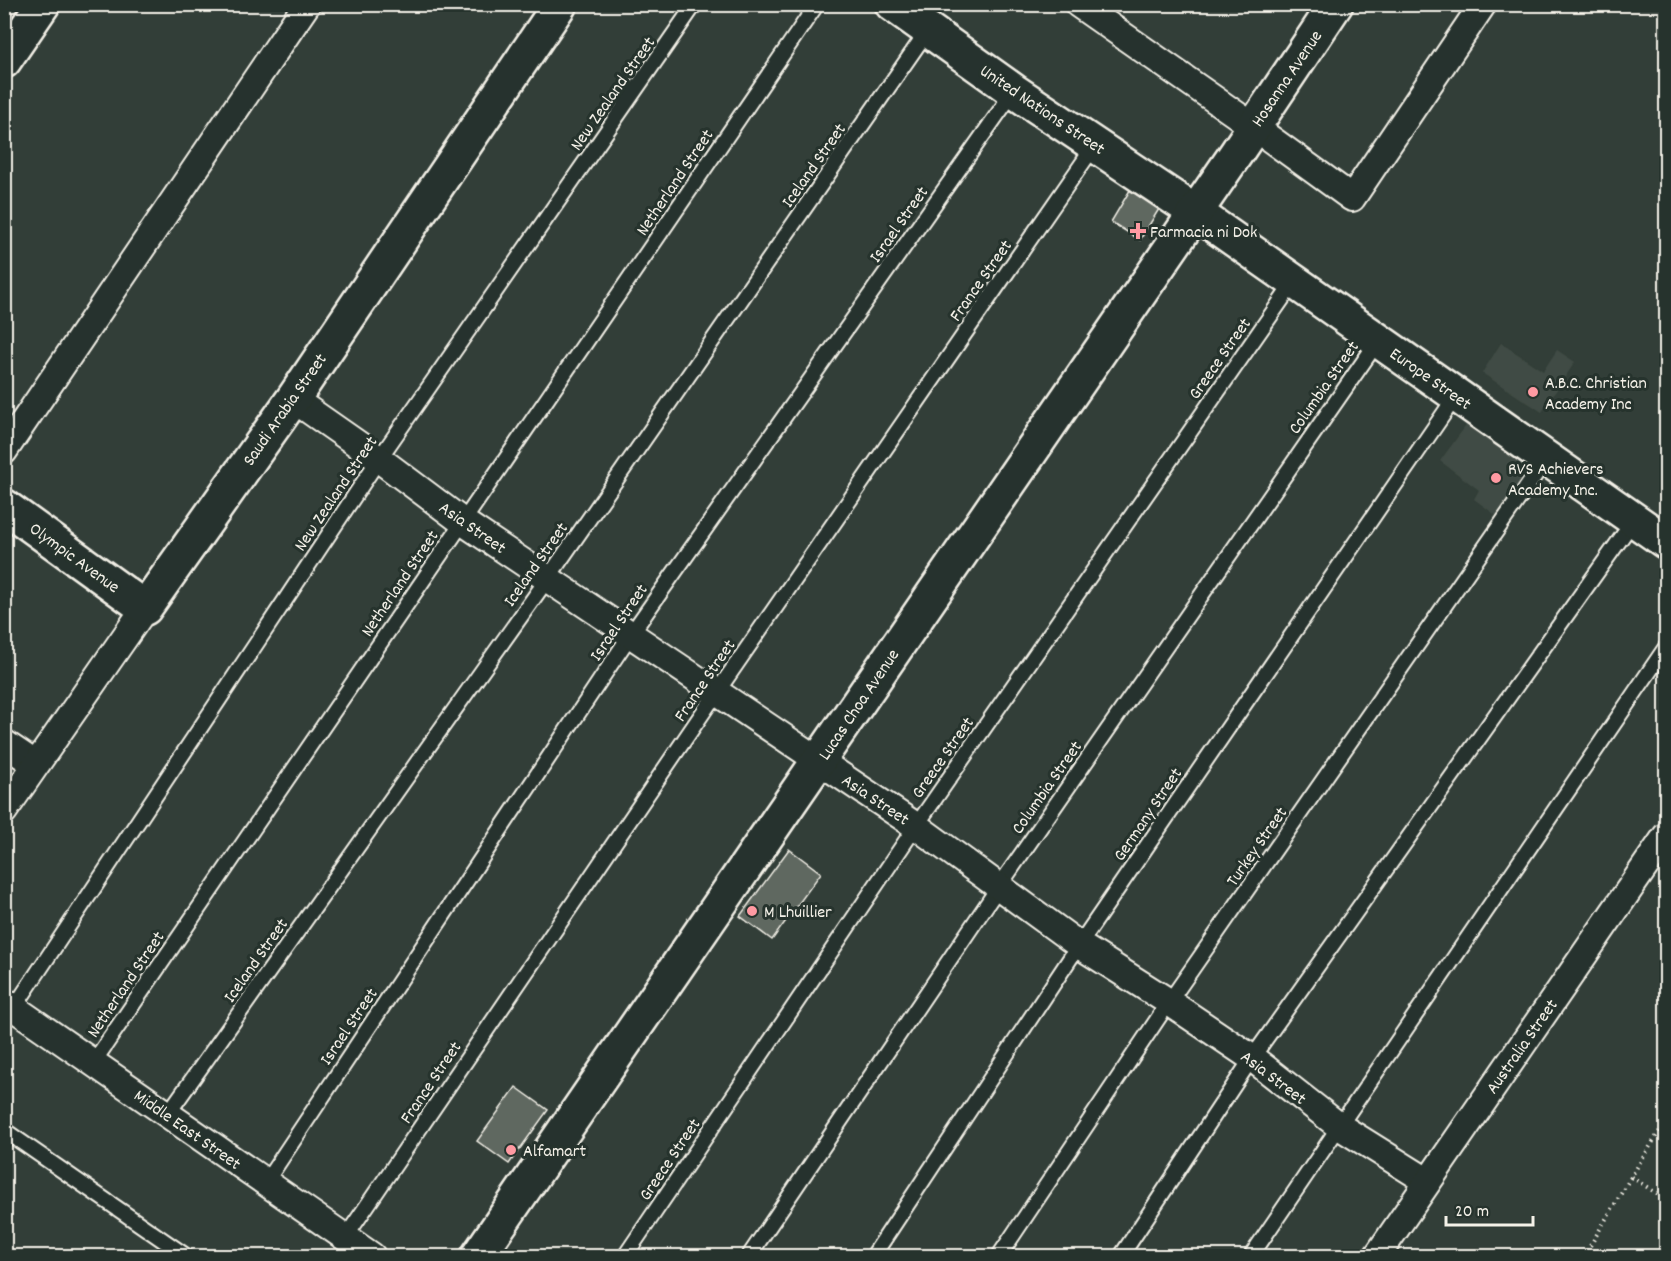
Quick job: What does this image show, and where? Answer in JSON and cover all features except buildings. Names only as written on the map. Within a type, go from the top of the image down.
[{"type":"street","points":[[4,61],[43,4]]},
{"type":"street","points":[[4,452],[307,4]]},
{"type":"street","name":"Saudi Arabia Street","points":[[4,811],[292,399],[560,4]]},
{"type":"street","name":"United Nations Street","points":[[892,4],[1014,91],[1195,212]]},
{"type":"street","name":"Hosanna Avenue","points":[[1246,139],[1336,4]]},
{"type":"street","points":[[1093,9],[1246,139],[1352,198],[1483,4]]},
{"type":"street","name":"Lucas Choa Avenue","points":[[478,1257],[1246,139]]},
{"type":"street","name":"Europe Street","points":[[1195,212],[1666,542]]},
{"type":"street","name":"Asia Street","points":[[292,399],[379,459],[463,522],[916,826],[1000,885],[1079,945],[1170,1002],[1252,1058],[1339,1126],[1427,1181]]},
{"type":"street","name":"Olympic Avenue","points":[[4,506],[145,608]]},
{"type":"street","points":[[4,743],[35,764]]},
{"type":"street","name":"Australia Street","points":[[1377,1257],[1666,836]]},
{"type":"street","name":"Middle East Street","points":[[9,1005],[372,1257]]},
{"type":"lane","name":"New Zealand Street","points":[[9,1005],[379,459],[695,4]]},
{"type":"lane","name":"Netherland Street","points":[[93,1063],[817,4]]},
{"type":"lane","name":"Iceland Street","points":[[167,1114],[548,578],[928,30]]},
{"type":"lane","name":"Israel Street","points":[[265,1183],[631,634],[1014,91]]},
{"type":"lane","name":"France Street","points":[[345,1238],[717,692],[1095,145]]},
{"type":"lane","name":"Greece Street","points":[[625,1257],[916,826],[1294,282]]},
{"type":"lane","name":"Columbia Street","points":[[749,1257],[1000,885],[1378,341]]},
{"type":"lane","name":"Germany Street","points":[[873,1257],[1079,945],[1456,396]]},
{"type":"lane","name":"Turkey Street","points":[[999,1257],[1170,1002],[1547,458]]},
{"type":"lane","points":[[1121,1257],[1252,1058],[1634,520]]},
{"type":"lane","points":[[1251,1257],[1666,647]]},
{"type":"lane","points":[[4,1130],[186,1257]]},
{"type":"path","points":[[1584,1257],[1666,1121]]},
{"type":"path","points":[[1631,1178],[1666,1199]]},
{"type":"shaded area","name":"A.B.C. Christian Academy Inc","points":[[1501,343],[1543,371],[1557,350],[1575,362],[1542,412],[1482,373]]},
{"type":"shaded area","name":"RVS Achievers Academy Inc.","points":[[1473,416],[1540,465],[1501,519],[1474,499],[1479,490],[1440,461]]},
{"type":"place","name":"Farmacia ni Dok","points":[[1138,231]]},
{"type":"place","name":"A.B.C. Christian Academy Inc","points":[[1533,392]]},
{"type":"place","name":"RVS Achievers Academy Inc.","points":[[1496,478]]},
{"type":"place","name":"M Lhuillier","points":[[752,911]]},
{"type":"place","name":"Alfamart","points":[[511,1150]]}]
